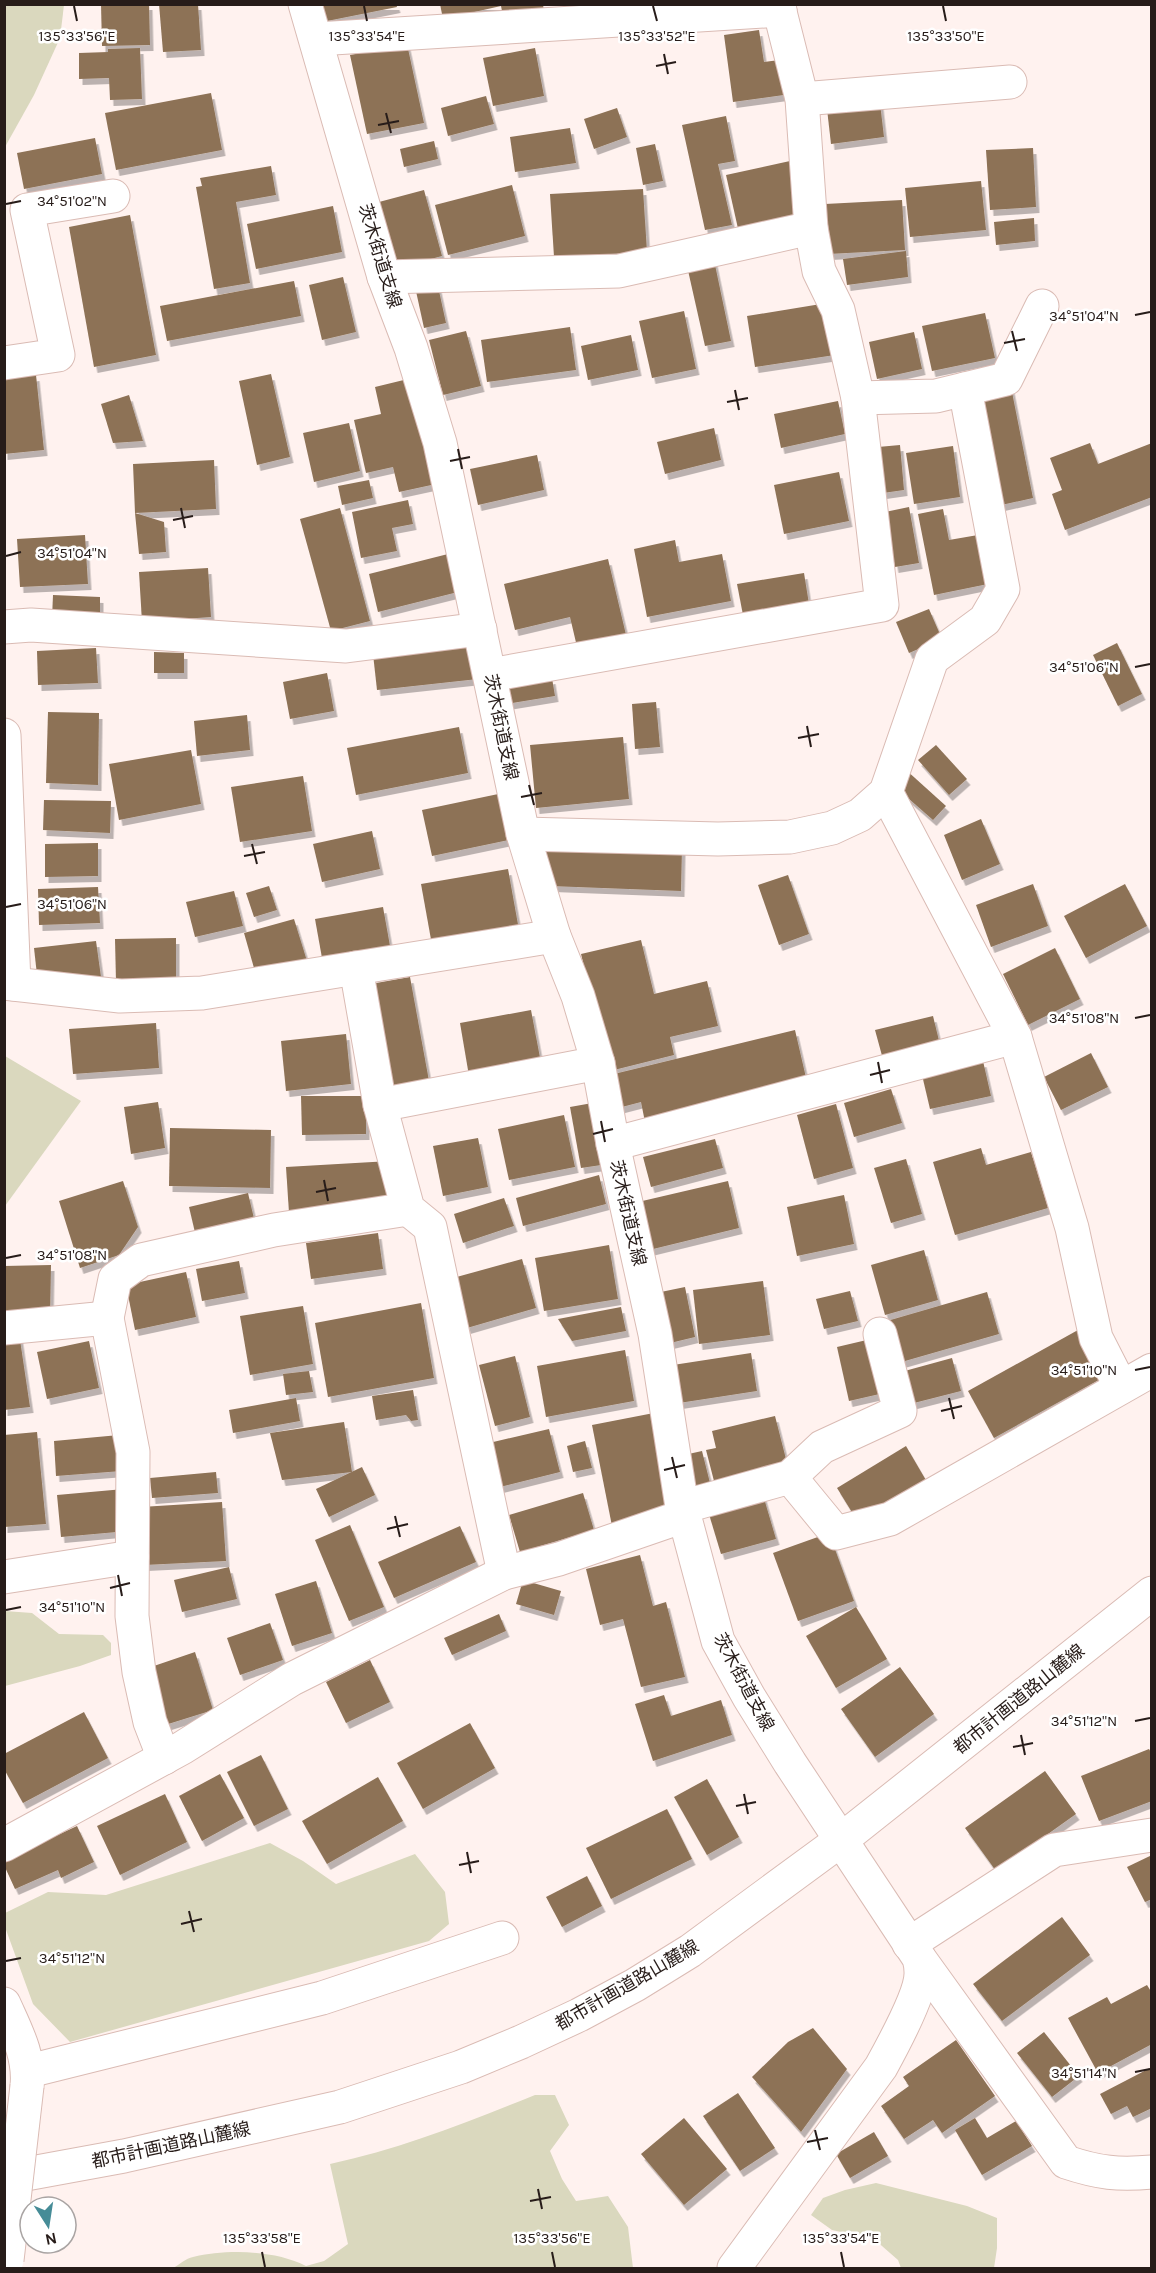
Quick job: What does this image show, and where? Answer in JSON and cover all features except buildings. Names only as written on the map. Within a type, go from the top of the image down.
[{"type":"street","name":"茨木街道支線","points":[[305,4],[384,277],[411,348],[440,443],[523,834],[554,936],[578,996],[598,1063],[613,1144],[655,1334],[683,1511],[718,1641],[789,1763],[914,1951],[1066,2162],[1098,2172],[1128,2174],[1152,2172]]},
{"type":"street","points":[[317,39],[779,7],[802,99],[812,228],[819,271],[838,310],[858,398],[882,605],[490,675]]},
{"type":"street","points":[[802,99],[1010,82]]},
{"type":"street","points":[[4,363],[58,355],[27,210],[113,196]]},
{"type":"street","points":[[384,277],[619,271],[812,228]]},
{"type":"street","points":[[858,398],[936,396],[1006,379],[1042,306]]},
{"type":"street","points":[[523,834],[718,839],[790,837],[832,828],[860,815],[886,792],[932,659],[985,620],[1003,589],[964,389]]},
{"type":"street","points":[[4,627],[31,626],[345,646],[480,629]]},
{"type":"street","points":[[4,735],[9,983],[120,996],[202,993],[554,936]]},
{"type":"street","points":[[886,792],[1015,1037],[1072,1228],[1096,1338],[1121,1387]]},
{"type":"street","points":[[356,968],[380,1105],[408,1209],[430,1227],[504,1573]]},
{"type":"street","points":[[613,1144],[1015,1037]]},
{"type":"street","points":[[380,1105],[598,1063]]},
{"type":"street","points":[[164,1758],[150,1722],[139,1672],[132,1616],[133,1452],[107,1318],[115,1279],[141,1260],[274,1230],[408,1209]]},
{"type":"street","points":[[4,1328],[107,1318]]},
{"type":"street","points":[[4,1845],[164,1758],[292,1679],[504,1573],[559,1559],[683,1511],[790,1477],[822,1447],[900,1411],[880,1334]]},
{"type":"street","points":[[790,1477],[836,1533],[890,1519],[1152,1370]]},
{"type":"street","points":[[4,1577],[132,1557]]},
{"type":"street","name":"都市計画道路山麓線","points":[[4,2178],[124,2156],[319,2112],[401,2088],[461,2067],[531,2038],[635,1985],[690,1951],[841,1840],[1152,1593]]},
{"type":"street","points":[[734,2268],[880,2067],[895,2041],[918,1989],[922,1973],[914,1951],[1054,1850],[1152,1836]]},
{"type":"street","points":[[28,2079],[322,1998],[502,1938]]},
{"type":"street","points":[[4,2004],[26,2053],[28,2079],[8,2264]]},
{"type":"shaded area","points":[[5,4],[64,5],[60,38],[34,95],[5,147]]},
{"type":"shaded area","points":[[5,1056],[81,1101],[5,1206]]},
{"type":"shaded area","points":[[5,1611],[32,1613],[59,1634],[103,1635],[111,1643],[111,1655],[80,1666],[5,1686]]},
{"type":"shaded area","points":[[270,1843],[303,1861],[336,1884],[415,1854],[445,1892],[449,1924],[429,1941],[70,2042],[33,2004],[5,1927],[5,1913],[48,1892],[106,1895]]},
{"type":"shaded area","points":[[535,2095],[555,2095],[569,2125],[550,2151],[562,2179],[576,2201],[608,2196],[628,2227],[633,2268],[173,2268],[190,2258],[206,2254],[236,2252],[266,2254],[306,2266],[324,2261],[348,2244],[330,2164],[408,2143]]},
{"type":"shaded area","points":[[876,2183],[967,2206],[997,2218],[994,2268],[901,2268],[898,2260],[874,2239],[832,2230],[811,2215],[823,2198]]}]
